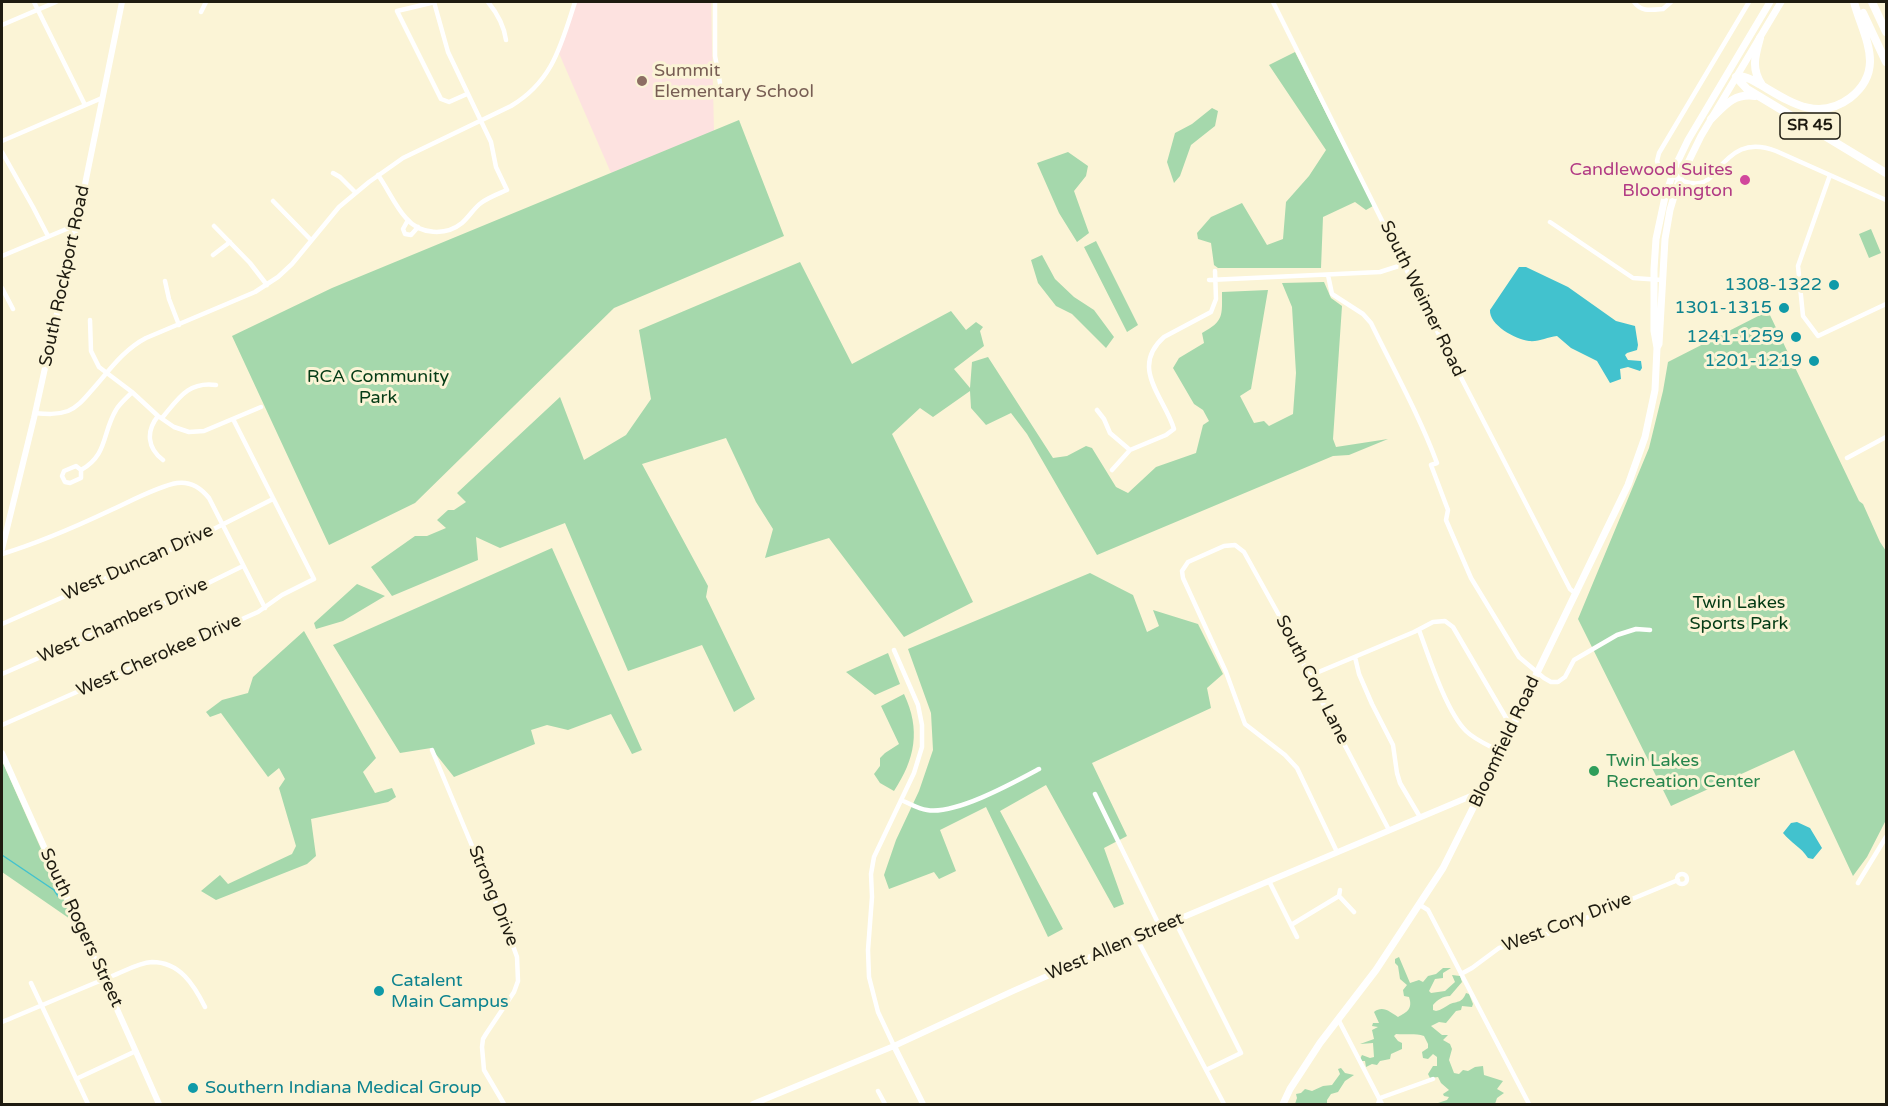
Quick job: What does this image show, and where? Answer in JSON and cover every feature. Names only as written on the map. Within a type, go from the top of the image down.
[{"type":"highway","points":[[1732,74],[1745,77],[1794,105],[1810,109],[1838,105],[1852,96],[1867,75],[1871,59],[1869,42],[1856,2]]},
{"type":"highway","points":[[1856,2],[1887,62]]},
{"type":"highway","points":[[1872,2],[1887,32]]},
{"type":"highway","points":[[1760,38],[1754,58],[1754,68],[1762,86]]},
{"type":"highway","name":"SR 45","points":[[1732,74],[1741,84],[1761,97],[1887,173]]},
{"type":"highway","points":[[1711,119],[1727,102],[1735,98],[1749,95],[1761,97]]},
{"type":"main road","name":"Bloomfield Road","points":[[1676,177],[1711,119],[1770,2]]},
{"type":"main road","name":"Bloomfield Road","points":[[1282,1104],[1315,1051],[1376,970],[1443,868],[1501,752],[1628,484],[1640,455],[1652,407],[1659,344],[1658,280],[1676,177],[1684,148],[1732,74],[1760,38],[1781,2]]},
{"type":"street","points":[[34,2],[85,105]]},
{"type":"street","points":[[2,25],[56,2]]},
{"type":"street","name":"South Rockport Road","points":[[2,549],[35,413],[122,2]]},
{"type":"street","points":[[201,12],[206,2]]},
{"type":"street","points":[[378,175],[408,220],[418,227],[434,232],[453,228],[463,222],[483,201],[507,190],[496,167],[493,146],[448,52],[434,2],[397,11],[441,99],[449,102],[468,94]]},
{"type":"street","points":[[488,2],[500,20],[506,40]]},
{"type":"street","points":[[35,413],[58,414],[71,409],[81,402],[123,354],[133,346],[267,285],[292,264],[339,207],[378,175],[403,158],[519,102],[542,80],[557,53],[575,2]]},
{"type":"street","points":[[715,2],[715,56],[720,83]]},
{"type":"street","name":"South Weimer Road","points":[[1273,2],[1436,328],[1570,589],[1576,594]]},
{"type":"street","points":[[1634,2],[1640,8],[1659,9],[1665,8],[1671,2]]},
{"type":"street","points":[[1749,2],[1657,157],[1660,170],[1694,183],[1705,182],[1730,156],[1743,149],[1756,147],[1776,151],[1887,200]]},
{"type":"street","points":[[2,141],[102,98]]},
{"type":"street","points":[[2,152],[48,236]]},
{"type":"street","points":[[333,174],[340,177],[355,192]]},
{"type":"street","points":[[1830,175],[1798,266],[1803,316],[1818,336],[1887,304]]},
{"type":"street","points":[[273,201],[311,240]]},
{"type":"street","points":[[408,220],[403,229],[405,234],[411,235],[418,227]]},
{"type":"street","points":[[1550,222],[1633,278],[1658,280]]},
{"type":"street","points":[[2,256],[76,225]]},
{"type":"street","points":[[214,226],[250,263],[267,285]]},
{"type":"street","points":[[213,255],[230,242]]},
{"type":"street","points":[[1209,280],[1380,272],[1405,264]]},
{"type":"street","points":[[1112,470],[1130,450],[1166,435],[1174,429],[1171,418],[1152,385],[1151,356],[1158,342],[1164,337],[1210,312],[1216,300],[1215,271]]},
{"type":"street","points":[[1328,275],[1332,294],[1363,314],[1371,323],[1431,447],[1437,463],[1431,465],[1448,510],[1446,520],[1471,578],[1518,657],[1551,682],[1559,682],[1565,677],[1574,660],[1617,635],[1636,629],[1650,630]]},
{"type":"street","points":[[165,280],[169,299],[179,325]]},
{"type":"street","points":[[2,288],[13,309]]},
{"type":"street","points":[[90,320],[89,341],[92,355],[99,367],[160,417],[179,429],[204,431],[261,407]]},
{"type":"street","points":[[163,460],[154,452],[149,440],[150,428],[180,396],[192,387],[204,384],[216,385]]},
{"type":"street","points":[[81,470],[99,455],[116,411],[132,392]]},
{"type":"street","points":[[1097,410],[1110,433],[1130,450]]},
{"type":"street","points":[[233,418],[273,498]]},
{"type":"street","points":[[1847,458],[1887,437]]},
{"type":"street","points":[[76,466],[81,470],[80,479],[70,483],[65,482],[62,476],[64,471],[76,466]]},
{"type":"street","points":[[2,554],[97,517],[150,492],[179,483],[193,484],[208,498],[265,608]]},
{"type":"street","name":"West Duncan Drive","points":[[2,624],[172,550],[273,498]]},
{"type":"street","name":"West Cherokee Drive","points":[[2,725],[265,608],[282,595],[314,579],[273,498]]},
{"type":"street","name":"South Cory Lane","points":[[1337,852],[1297,768],[1285,755],[1245,724],[1226,672],[1183,578],[1182,571],[1188,562],[1224,546],[1235,545],[1246,555],[1285,626],[1389,830]]},
{"type":"street","name":"West Chambers Drive","points":[[2,674],[192,591],[243,566]]},
{"type":"street","points":[[1309,676],[1438,621],[1445,621],[1453,627],[1512,728]]},
{"type":"street","points":[[1419,630],[1444,694],[1463,728],[1472,736],[1501,752]]},
{"type":"street","points":[[894,650],[918,705],[922,725],[922,747],[914,773],[874,857],[871,874],[869,977],[875,1001],[894,1046],[923,1104]]},
{"type":"street","points":[[1355,657],[1359,674],[1372,705],[1393,745],[1400,783],[1420,816]]},
{"type":"street","name":"Strong Drive","points":[[432,750],[517,957],[518,972],[515,989],[483,1039],[484,1070],[504,1104]]},
{"type":"street","name":"South Rogers Street","points":[[2,753],[159,1104]]},
{"type":"street","points":[[901,800],[925,810],[943,809],[990,794],[1039,769]]},
{"type":"street","points":[[1095,794],[1160,927]]},
{"type":"street","name":"West Allen Street","points":[[755,1104],[894,1046],[1005,994],[1420,816],[1471,796],[1479,797]]},
{"type":"street","points":[[1858,883],[1887,837]]},
{"type":"street","name":"West Cory Drive","points":[[1461,974],[1499,948],[1538,938],[1678,880]]},
{"type":"street","points":[[1269,881],[1297,937]]},
{"type":"street","points":[[1291,925],[1340,893],[1354,912]]},
{"type":"street","points":[[1420,905],[1428,910],[1529,1104]]},
{"type":"street","points":[[1175,921],[1240,1053],[1206,1070]]},
{"type":"street","points":[[1137,937],[1224,1104]]},
{"type":"street","points":[[2,1022],[140,964],[153,962],[182,973],[194,985],[205,1007]]},
{"type":"street","points":[[31,983],[88,1104]]},
{"type":"street","points":[[1338,1019],[1380,1103],[1432,1079]]},
{"type":"street","points":[[76,1078],[136,1051]]},
{"type":"street","points":[[878,1091],[885,1104]]},
{"type":"shaded area","name":"Summit Elementary School","points":[[575,2],[711,2],[714,131],[611,173],[558,51]]},
{"type":"green space","points":[[1295,52],[1373,206],[1366,210],[1355,202],[1323,217],[1321,268],[1218,268],[1214,265],[1211,243],[1198,239],[1197,233],[1211,217],[1242,203],[1267,245],[1283,239],[1286,202],[1309,176],[1326,150],[1269,65]]},
{"type":"green space","points":[[1212,108],[1218,111],[1215,126],[1191,145],[1180,176],[1174,183],[1167,162],[1175,133],[1192,124]]},
{"type":"green space","name":"RCA Community Park","points":[[739,120],[784,236],[614,308],[415,503],[329,545],[232,336],[332,288]]},
{"type":"green space","points":[[1068,152],[1088,166],[1086,176],[1074,191],[1089,233],[1077,242],[1059,213],[1037,163]]},
{"type":"green space","points":[[1871,229],[1881,253],[1869,258],[1859,234]]},
{"type":"green space","points":[[1096,241],[1138,325],[1127,332],[1084,247]]},
{"type":"green space","points":[[1042,255],[1055,279],[1074,297],[1094,310],[1114,337],[1106,348],[1072,314],[1056,306],[1038,283],[1031,260]]},
{"type":"green space","points":[[800,262],[852,364],[951,311],[966,330],[976,322],[983,327],[980,331],[984,346],[954,369],[970,388],[972,362],[988,357],[1053,458],[1067,456],[1086,446],[1092,448],[1116,487],[1128,493],[1156,467],[1196,453],[1203,425],[1209,421],[1203,410],[1194,404],[1173,368],[1179,358],[1204,343],[1202,333],[1214,325],[1220,317],[1222,292],[1268,290],[1251,389],[1240,396],[1254,423],[1264,421],[1269,426],[1293,414],[1296,373],[1292,307],[1282,283],[1324,282],[1331,298],[1342,306],[1333,439],[1336,447],[1388,439],[1349,455],[1333,456],[1097,555],[1027,434],[1011,413],[986,425],[971,408],[970,391],[933,417],[920,408],[892,434],[973,602],[904,637],[829,538],[765,558],[773,529],[756,502],[726,438],[642,464],[708,586],[706,597],[755,699],[734,712],[702,645],[628,671],[565,523],[500,548],[476,537],[478,560],[392,596],[371,567],[415,536],[427,536],[446,528],[437,520],[448,510],[454,510],[466,502],[457,493],[560,397],[584,460],[626,435],[651,399],[639,330]]},
{"type":"green space","name":"Twin Lakes Sports Park","points":[[1768,311],[1859,501],[1863,504],[1886,551],[1886,820],[1867,857],[1853,876],[1794,750],[1671,806],[1578,619],[1649,448],[1668,362]]},
{"type":"green space","points":[[552,548],[642,750],[632,754],[611,714],[568,730],[547,725],[531,730],[535,744],[454,777],[431,748],[400,753],[333,645]]},
{"type":"green space","points":[[1090,573],[1133,595],[1147,632],[1159,626],[1153,610],[1198,624],[1223,674],[1207,688],[1211,708],[1092,763],[1127,836],[1104,848],[1124,904],[1114,908],[1046,785],[1000,811],[1063,929],[1048,937],[986,807],[940,830],[956,871],[939,879],[934,872],[889,889],[884,875],[896,840],[919,791],[933,750],[931,713],[908,649]]},
{"type":"green space","points":[[357,584],[385,596],[343,621],[316,629],[314,623]]},
{"type":"green space","points":[[304,631],[376,758],[363,772],[375,793],[392,788],[396,797],[388,802],[311,819],[316,856],[307,864],[216,900],[201,891],[220,875],[228,884],[292,854],[296,846],[279,788],[285,779],[279,768],[268,777],[221,713],[210,717],[206,712],[222,700],[248,693],[253,677]]},
{"type":"green space","points":[[888,653],[900,684],[875,695],[846,672]]},
{"type":"green space","points":[[904,694],[913,720],[913,744],[907,767],[894,791],[880,783],[874,774],[880,766],[880,758],[899,744],[881,706]]},
{"type":"green space","points":[[2,761],[73,921],[2,872]]},
{"type":"green space","points":[[1399,957],[1410,983],[1419,980],[1423,982],[1428,976],[1436,974],[1443,968],[1451,968],[1443,973],[1443,978],[1435,979],[1429,991],[1431,993],[1445,991],[1455,982],[1452,975],[1460,976],[1462,982],[1450,996],[1438,1000],[1433,1005],[1433,1010],[1438,1011],[1463,999],[1466,993],[1469,994],[1472,1007],[1462,1006],[1461,1010],[1456,1011],[1446,1023],[1439,1022],[1431,1026],[1442,1035],[1448,1035],[1443,1040],[1450,1044],[1452,1049],[1449,1060],[1454,1073],[1459,1074],[1463,1070],[1468,1071],[1483,1066],[1484,1075],[1503,1081],[1497,1089],[1504,1093],[1497,1098],[1495,1104],[1435,1104],[1447,1100],[1449,1097],[1443,1094],[1449,1090],[1438,1077],[1430,1078],[1428,1074],[1433,1066],[1437,1066],[1437,1057],[1433,1054],[1428,1059],[1423,1058],[1422,1052],[1428,1048],[1424,1036],[1396,1034],[1394,1036],[1402,1043],[1402,1049],[1391,1054],[1390,1059],[1380,1061],[1377,1065],[1372,1064],[1366,1067],[1365,1061],[1360,1059],[1362,1055],[1374,1057],[1373,1043],[1360,1044],[1374,1039],[1372,1030],[1378,1027],[1372,1026],[1373,1023],[1379,1023],[1374,1012],[1383,1009],[1398,1017],[1410,1007],[1409,997],[1404,996],[1403,990],[1407,985],[1400,979],[1398,966],[1395,963],[1395,959]]},
{"type":"green space","points":[[1341,1068],[1345,1073],[1354,1075],[1345,1081],[1338,1092],[1331,1094],[1327,1104],[1295,1104],[1296,1094],[1305,1089],[1312,1091],[1332,1085],[1340,1074],[1338,1069]]},
{"type":"water","points":[[1519,267],[1526,267],[1568,287],[1616,321],[1635,326],[1637,350],[1625,355],[1628,360],[1641,361],[1640,371],[1628,367],[1620,369],[1621,379],[1610,383],[1597,361],[1571,348],[1557,336],[1529,341],[1510,334],[1498,326],[1490,310]]},
{"type":"water","points":[[1797,822],[1810,828],[1822,848],[1813,859],[1808,858],[1783,833],[1791,823]]},
{"type":"waterway","points":[[2,855],[54,890],[58,896]]},
{"type":"place","name":"Summit Elementary School","points":[[642,81]]},
{"type":"place","name":"Candlewood Suites Bloomington","points":[[1745,180]]},
{"type":"place","name":"1308-1322","points":[[1834,285]]},
{"type":"place","name":"1301-1315","points":[[1784,308]]},
{"type":"place","name":"1241-1259","points":[[1796,337]]},
{"type":"place","name":"1201-1219","points":[[1814,361]]},
{"type":"place","name":"Twin Lakes Recreation Center","points":[[1594,771]]},
{"type":"place","name":"Catalent Main Campus","points":[[379,991]]},
{"type":"place","name":"Southern Indiana Medical Group","points":[[193,1088]]}]
